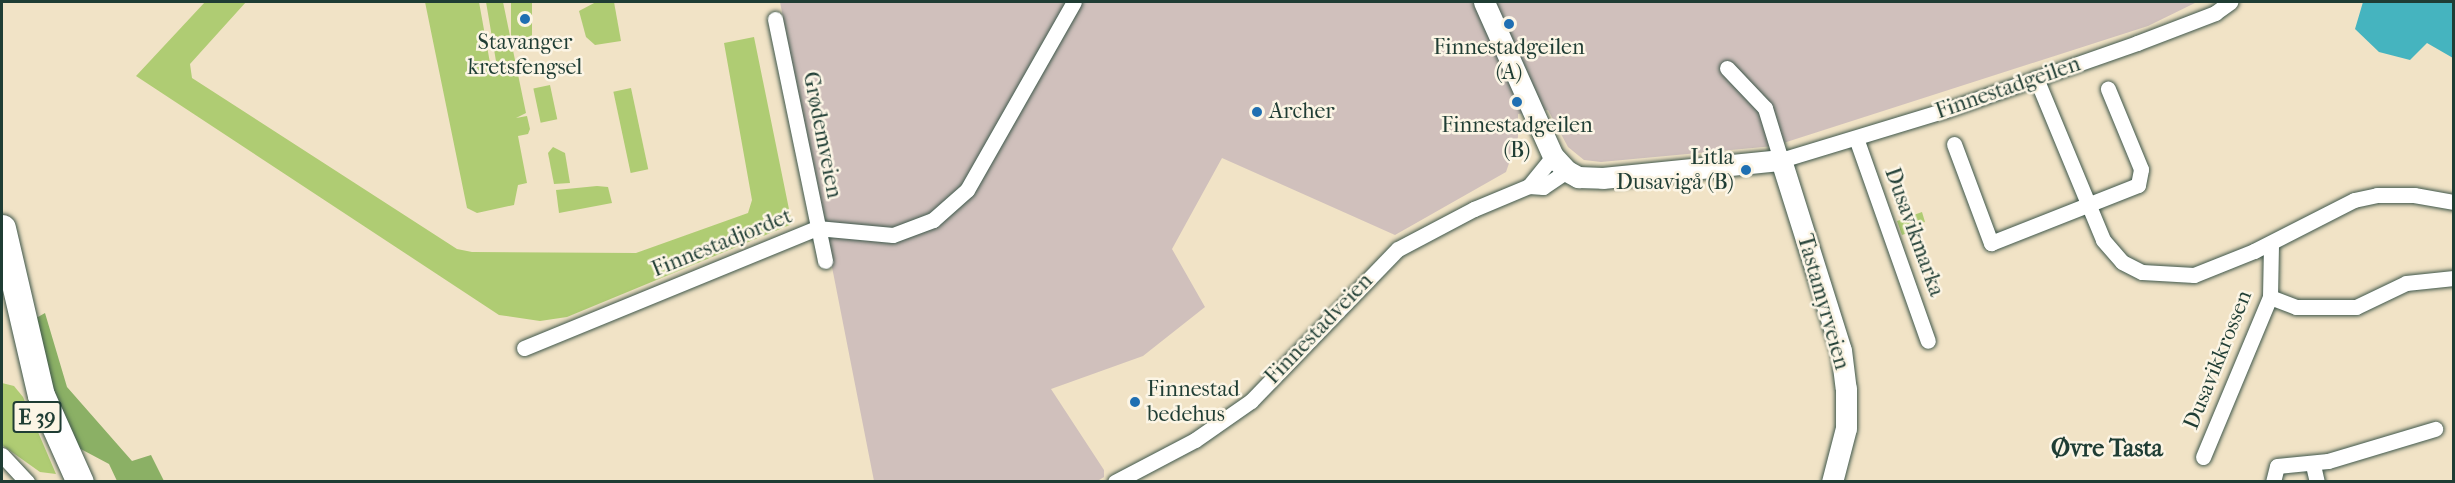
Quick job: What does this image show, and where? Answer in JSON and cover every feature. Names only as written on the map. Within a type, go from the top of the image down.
[{"type":"highway","name":"E 39","points":[[2,228],[39,386],[80,482]]},
{"type":"highway","name":"E 39","points":[[2,292],[19,373],[65,482]]},
{"type":"main road","points":[[1484,2],[1560,163],[1578,177],[1603,178],[1781,160]]},
{"type":"main road","name":"Tastamyrveien","points":[[1781,160],[1841,350],[1846,388],[1846,428],[1832,482]]},
{"type":"street","name":"Finnestadjordet","points":[[524,348],[817,228],[892,235],[933,220],[967,190],[1074,2]]},
{"type":"street","name":"Finnestadgeilen","points":[[1781,160],[1856,138],[2177,29],[2215,13],[2230,2]]},
{"type":"street","name":"Grødemveien","points":[[775,19],[825,261]]},
{"type":"street","points":[[1728,68],[1765,108],[1781,160]]},
{"type":"street","points":[[2036,78],[2103,240],[2113,254],[2142,272],[2194,275],[2271,243],[2354,200],[2378,195],[2414,195],[2454,202]]},
{"type":"street","points":[[1954,144],[1991,243],[2134,187],[2141,176],[2108,89]]},
{"type":"street","name":"Dusavikmarka","points":[[1856,138],[1928,341]]},
{"type":"street","name":"Finnestadveien","points":[[1529,186],[1543,187],[1560,163]]},
{"type":"street","name":"Finnestadveien","points":[[1115,482],[1195,440],[1251,401],[1398,249],[1439,225],[1529,186],[1560,163]]},
{"type":"street","name":"Dusavikkrossen","points":[[2203,457],[2270,297],[2271,243]]},
{"type":"street","points":[[2270,297],[2296,307],[2356,307],[2406,283],[2454,278]]},
{"type":"street","points":[[2273,482],[2277,466],[2313,465],[2435,429]]},
{"type":"street","points":[[2,455],[27,482]]},
{"type":"street","points":[[2313,465],[2318,482]]},
{"type":"shaded area","points":[[780,2],[2197,2],[2148,26],[1774,146],[1601,162],[1584,160],[1568,147],[1548,110],[1518,114],[1518,137],[1506,172],[1395,235],[1222,158],[1172,249],[1205,307],[1143,356],[1051,389],[1104,470],[1104,477],[1096,482],[874,481]]},
{"type":"green space","points":[[205,2],[246,2],[190,64],[192,78],[457,249],[472,252],[636,253],[748,213],[752,200],[724,43],[754,37],[792,224],[567,317],[540,321],[499,315],[136,76]]},
{"type":"green space","points":[[425,2],[479,2],[492,74],[498,73],[486,2],[503,2],[526,113],[516,118],[527,116],[530,129],[528,134],[518,136],[527,183],[518,185],[514,205],[477,213],[467,208]]},
{"type":"green space","name":"Stavanger kretsfengsel","points":[[511,2],[532,2],[532,42],[511,42]]},
{"type":"green space","points":[[596,2],[614,2],[621,41],[595,45],[586,37],[579,11]]},
{"type":"green space","points":[[550,85],[557,119],[541,123],[533,89]]},
{"type":"green space","points":[[631,88],[648,169],[631,173],[613,92]]},
{"type":"green space","points":[[553,147],[565,153],[570,183],[554,184],[548,153]]},
{"type":"green space","points":[[608,187],[612,203],[559,213],[556,190]]},
{"type":"green space","points":[[1922,212],[1925,222],[1921,223],[1922,228],[1902,235],[1897,221]]},
{"type":"green space","points":[[45,313],[67,387],[132,461],[151,455],[164,481],[117,481],[109,464],[77,447],[53,408],[31,321]]},
{"type":"green space","points":[[2,383],[14,386],[23,397],[56,474],[40,472],[2,445]]},
{"type":"water","points":[[2363,2],[2453,2],[2453,58],[2427,43],[2410,60],[2379,52],[2355,29]]},
{"type":"place","name":"Stavanger kretsfengsel","points":[[525,19]]},
{"type":"place","name":"Finnestadgeilen (A)","points":[[1509,24]]},
{"type":"place","name":"Finnestadgeilen (B)","points":[[1517,102]]},
{"type":"place","name":"Archer","points":[[1257,112]]},
{"type":"place","name":"Litla Dusavigå (B)","points":[[1746,170]]},
{"type":"place","name":"Finnestad bedehus","points":[[1135,402]]},
{"type":"district","name":"Øvre Tasta","points":[[2107,449]]}]
